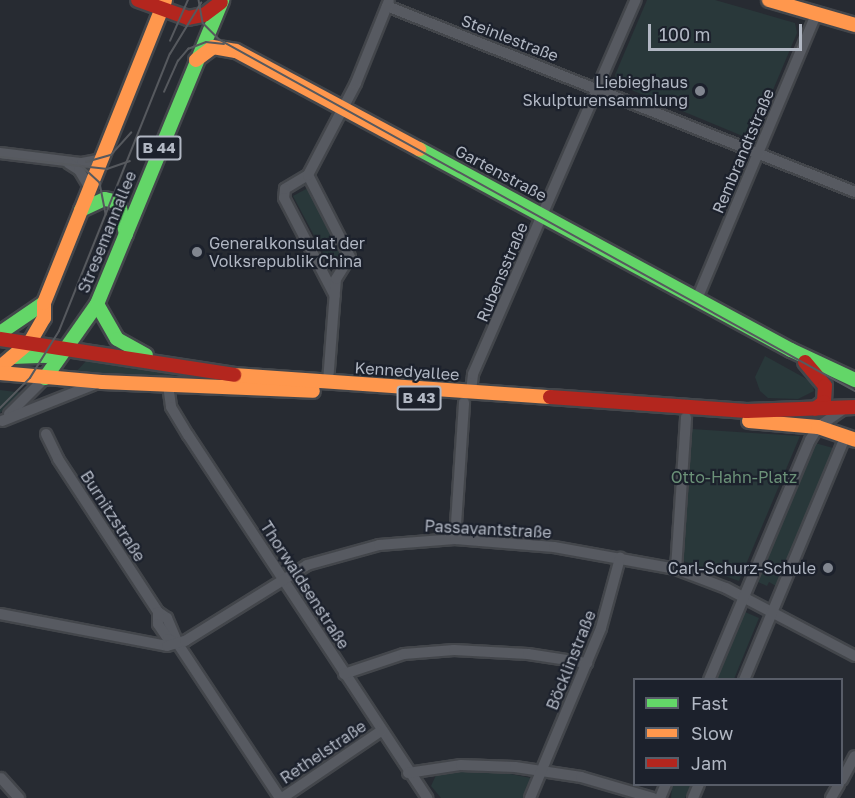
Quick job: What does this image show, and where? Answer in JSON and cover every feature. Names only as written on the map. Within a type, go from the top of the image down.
[{"type":"main road","points":[[138,0],[163,5],[192,18],[222,1]]},
{"type":"main road","points":[[769,0],[855,25]]},
{"type":"main road","name":"Stresemannallee","points":[[45,378],[69,347],[97,304],[222,1]]},
{"type":"main road","name":"Stresemannallee","points":[[0,368],[16,357],[30,342],[44,318],[44,303],[163,5]]},
{"type":"main road","name":"Gartenstraße","points":[[195,62],[206,50],[227,48],[344,107],[791,350],[855,380]]},
{"type":"main road","points":[[81,210],[106,199],[114,201],[120,208],[126,235]]},
{"type":"main road","points":[[0,333],[44,303]]},
{"type":"main road","points":[[97,304],[117,339],[163,364]]},
{"type":"main road","name":"Kennedyallee","points":[[0,339],[69,347],[163,364],[328,382],[686,417],[818,427]]},
{"type":"main road","name":"B 43","points":[[0,356],[46,356],[69,347]]},
{"type":"main road","name":"Gartenstraße","points":[[791,350],[823,379],[824,402],[815,409]]},
{"type":"main road","name":"Kennedyallee","points":[[0,373],[102,382],[467,396],[747,411],[815,409]]},
{"type":"main road","name":"B 43","points":[[815,409],[850,408]]},
{"type":"main road","name":"B 43","points":[[818,427],[851,438]]},
{"type":"street","name":"Rubensstraße","points":[[455,539],[467,396],[473,374],[636,0]]},
{"type":"street","name":"Steinlestraße","points":[[388,3],[855,192]]},
{"type":"street","points":[[335,296],[284,198],[285,189],[308,175],[344,107],[388,3]]},
{"type":"street","name":"Rembrandtstraße","points":[[697,299],[816,14]]},
{"type":"street","points":[[0,153],[64,162],[102,159]]},
{"type":"street","points":[[64,162],[79,170],[90,188]]},
{"type":"street","points":[[308,175],[349,254],[349,260],[336,279],[328,382]]},
{"type":"street","name":"Stresemannallee","points":[[1,421],[45,378]]},
{"type":"street","name":"Stresemannallee","points":[[1,421],[102,382]]},
{"type":"street","name":"Thorwaldsenstraße","points":[[168,385],[171,407],[427,798]]},
{"type":"street","points":[[710,678],[743,596],[818,427],[850,408]]},
{"type":"street","points":[[676,569],[686,417]]},
{"type":"street","name":"Burnitzstraße","points":[[46,434],[58,459],[158,612],[167,618],[178,644],[281,798]]},
{"type":"street","points":[[745,678],[851,438]]},
{"type":"street","name":"Passavantstraße","points":[[178,644],[282,577],[307,565],[364,548],[455,539],[531,544],[676,569],[743,596],[855,656]]},
{"type":"street","name":"Böcklinstraße","points":[[530,798],[587,663],[620,558]]},
{"type":"street","points":[[0,614],[167,646],[178,644]]},
{"type":"street","points":[[344,674],[404,654],[454,650],[504,652],[587,663]]},
{"type":"street","name":"Rethelstraße","points":[[281,798],[381,731]]},
{"type":"street","points":[[843,778],[855,756]]},
{"type":"street","points":[[408,772],[461,765],[542,770],[605,783],[653,798]]},
{"type":"street","points":[[1,778],[19,798]]},
{"type":"green space","points":[[647,0],[715,0],[795,23],[797,33],[754,135],[745,137],[617,84],[615,75]]},
{"type":"green space","points":[[308,188],[343,254],[328,262],[293,196]]},
{"type":"green space","points":[[765,356],[812,382],[814,391],[798,399],[768,398],[760,391],[755,377]]},
{"type":"green space","points":[[88,359],[181,376],[182,378],[73,375]]},
{"type":"green space","points":[[0,390],[24,393],[0,413]]},
{"type":"green space","name":"Otto-Hahn-Platz","points":[[692,429],[800,436],[739,581],[683,561]]},
{"type":"green space","points":[[815,443],[833,448],[776,586],[769,582],[767,586],[756,581]]},
{"type":"green space","points":[[745,612],[759,618],[734,678],[716,678]]},
{"type":"green space","points":[[495,771],[531,778],[523,798],[441,798],[431,786],[437,773]]},
{"type":"green space","points":[[672,786],[691,786],[685,798],[671,798]]},
{"type":"tram line","points":[[170,41],[188,0]]},
{"type":"tram line","points":[[199,0],[203,23],[220,40],[855,391]]},
{"type":"tram line","points":[[0,408],[30,378],[59,331],[170,54],[201,3]]},
{"type":"tram line","points":[[164,92],[178,61],[188,49],[206,42],[224,44]]},
{"type":"tram line","points":[[86,162],[111,155],[131,133]]},
{"type":"tram line","points":[[0,157],[107,169],[130,161]]},
{"type":"tram line","points":[[82,166],[100,183],[106,214]]},
{"type":"traffic: fast","points":[[45,378],[97,304],[222,0]]},
{"type":"traffic: fast","points":[[419,149],[791,350],[855,380]]},
{"type":"traffic: fast","points":[[81,210],[105,199],[114,201],[120,208],[126,234]]},
{"type":"traffic: fast","points":[[0,333],[44,303]]},
{"type":"traffic: fast","points":[[97,304],[117,339],[146,355]]},
{"type":"traffic: fast","points":[[12,357],[46,356],[68,348]]},
{"type":"traffic: slow","points":[[0,367],[30,342],[44,318],[44,303],[165,0]]},
{"type":"traffic: slow","points":[[769,0],[855,25]]},
{"type":"traffic: slow","points":[[196,60],[213,47],[236,51],[419,149]]},
{"type":"traffic: slow","points":[[0,373],[102,382],[313,391]]},
{"type":"traffic: slow","points":[[234,375],[550,397]]},
{"type":"traffic: slow","points":[[749,421],[818,427],[855,440]]},
{"type":"traffic: jam","points":[[138,0],[188,18],[204,15],[221,2]]},
{"type":"traffic: jam","points":[[0,339],[234,375]]},
{"type":"traffic: jam","points":[[805,362],[825,386],[824,402],[815,409]]},
{"type":"traffic: jam","points":[[550,397],[747,411],[855,407]]},
{"type":"place","name":"Liebieghaus Skulpturensammlung","points":[[700,91]]},
{"type":"place","name":"Generalkonsulat der Volksrepublik China","points":[[197,252]]},
{"type":"place","name":"Carl-Schurz-Schule","points":[[828,568]]}]
